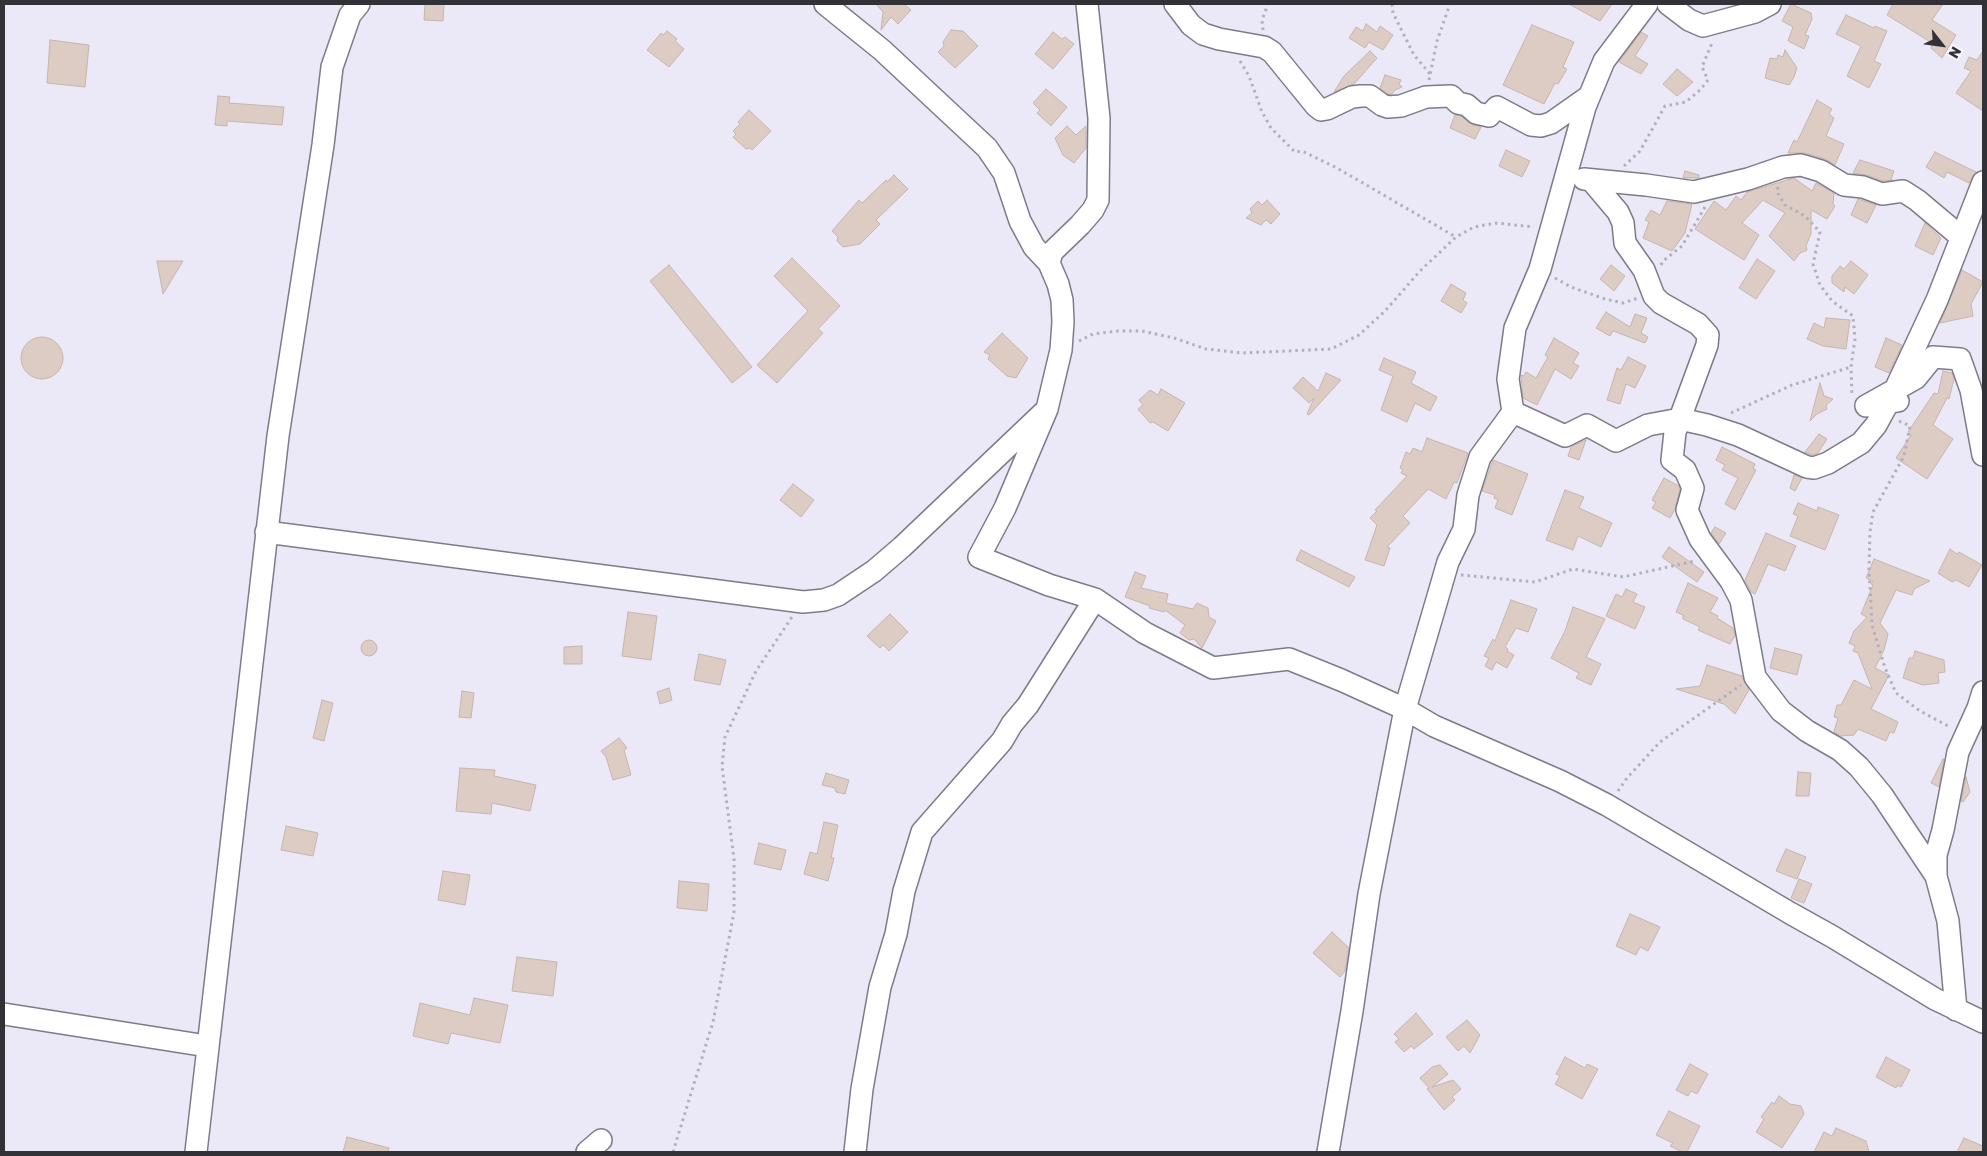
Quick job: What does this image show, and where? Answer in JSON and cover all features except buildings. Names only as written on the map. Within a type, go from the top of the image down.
[{"type":"street","points":[[196,1152],[278,436],[323,144],[332,67],[350,16],[359,4]]},
{"type":"street","points":[[825,4],[882,50],[987,148],[1004,174],[1020,221],[1034,247],[1049,262],[1058,284],[1062,300],[1061,350],[1047,409],[1005,508],[979,557],[1049,585],[1095,599],[1145,633],[1213,668],[1289,660],[1341,680],[1405,709],[1434,726],[1560,781],[1607,806],[1956,1010],[1983,1022]]},
{"type":"street","points":[[1049,262],[1052,252],[1080,225],[1093,210],[1098,200],[1099,118],[1088,4]]},
{"type":"street","points":[[1175,4],[1191,25],[1203,34],[1264,48],[1272,52],[1321,110],[1352,97],[1360,96],[1370,96],[1388,107],[1401,106],[1426,98],[1451,96],[1458,103],[1469,106],[1476,113],[1489,116],[1497,107],[1531,125],[1541,126],[1551,123],[1588,97]]},
{"type":"street","points":[[1328,1152],[1352,1011],[1369,894],[1405,709],[1444,574],[1464,529],[1468,496],[1480,457],[1512,412],[1508,379],[1515,328],[1540,269],[1588,97],[1604,61],[1647,4]]},
{"type":"street","points":[[1668,4],[1689,20],[1703,26],[1755,12],[1770,4]]},
{"type":"street","points":[[1566,176],[1694,192],[1801,164],[1822,172],[1844,185],[1882,194],[1903,191],[1917,200],[1961,237]]},
{"type":"street","points":[[1599,181],[1618,212],[1623,223],[1625,243],[1644,270],[1650,288],[1661,303],[1698,324],[1708,335],[1707,344],[1675,432],[1672,460],[1686,470],[1693,488],[1687,510],[1700,539],[1731,581],[1741,600],[1755,677],[1781,711],[1807,731],[1840,750],[1859,767],[1882,795],[1936,876]]},
{"type":"street","points":[[1512,412],[1565,436],[1587,425],[1616,441],[1648,424],[1680,419],[1738,435],[1807,468],[1814,468],[1828,463],[1861,443],[1876,425],[1894,394],[1937,300],[1961,237],[1982,192]]},
{"type":"street","points":[[1894,394],[1902,400],[1866,406],[1916,378],[1933,357],[1960,359],[1971,390],[1983,455]]},
{"type":"street","points":[[266,532],[803,602],[824,600],[838,595],[874,571],[902,547],[1047,409]]},
{"type":"street","points":[[855,1152],[862,1089],[880,987],[896,934],[904,891],[922,832],[1002,741],[1012,724],[1028,705],[1095,599]]},
{"type":"street","points":[[1956,1010],[1948,921],[1936,876],[1936,855],[1943,830],[1958,752],[1978,708],[1983,692]]},
{"type":"street","points":[[4,1014],[207,1046]]},
{"type":"path","points":[[1264,48],[1262,20],[1268,4]]},
{"type":"path","points":[[1392,4],[1393,13],[1414,55],[1430,74]]},
{"type":"path","points":[[1426,98],[1437,41],[1450,4]]},
{"type":"path","points":[[1599,181],[1640,151],[1665,106],[1686,102],[1700,90],[1708,80],[1702,66],[1710,45],[1727,21]]},
{"type":"path","points":[[1239,60],[1271,128],[1295,152],[1302,151],[1337,168],[1456,237]]},
{"type":"path","points":[[1769,172],[1778,186],[1778,192],[1785,205],[1806,216],[1820,232],[1812,264],[1820,285],[1832,301],[1853,316],[1855,339],[1851,367],[1852,404]]},
{"type":"path","points":[[1540,269],[1572,287],[1605,299],[1623,303],[1636,300],[1650,288],[1663,261],[1682,246],[1717,187]]},
{"type":"path","points":[[1061,350],[1093,334],[1118,331],[1142,331],[1174,338],[1206,349],[1242,354],[1331,349],[1359,335],[1385,311],[1420,272],[1456,237],[1474,227],[1496,223],[1550,229]]},
{"type":"path","points":[[1707,425],[1792,385],[1851,367]]},
{"type":"path","points":[[1892,418],[1910,426],[1901,464],[1874,512],[1870,532],[1869,569],[1872,624],[1896,693],[1920,710],[1944,723],[1963,739]]},
{"type":"path","points":[[1444,574],[1487,576],[1535,582],[1574,569],[1623,577],[1713,557]]},
{"type":"path","points":[[673,1152],[713,1022],[734,912],[734,860],[722,766],[726,736],[756,671],[803,602]]},
{"type":"path","points":[[1607,806],[1627,778],[1660,742],[1726,695],[1755,677]]}]
